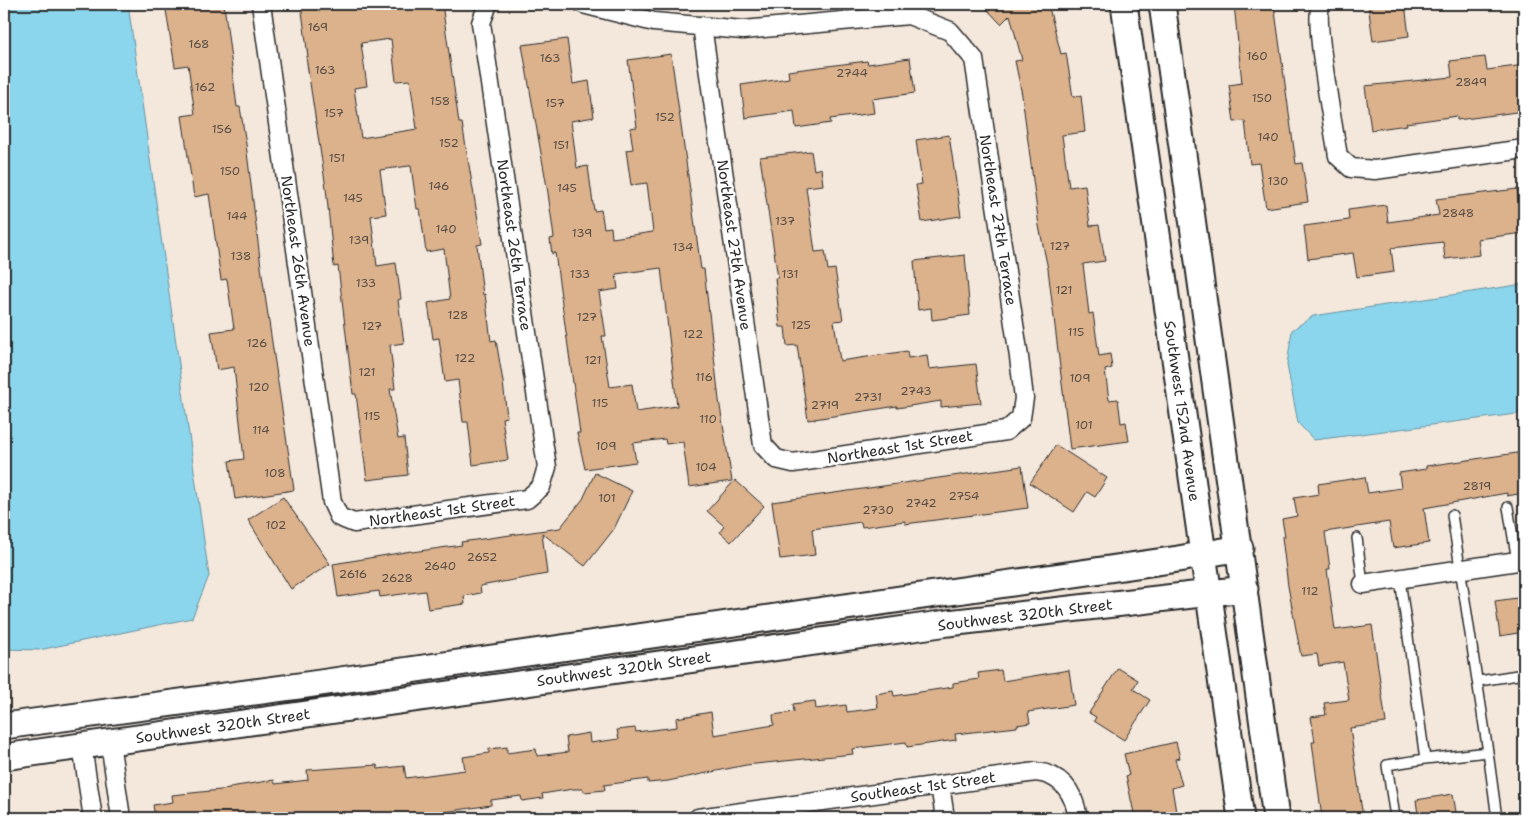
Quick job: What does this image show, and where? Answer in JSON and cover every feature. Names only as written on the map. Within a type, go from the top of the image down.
[{"type":"street","name":"Northeast 26th Avenue","points":[[261,4],[332,502],[339,517]]},
{"type":"street","name":"Northeast 26th Terrace","points":[[488,4],[481,23],[546,467],[541,487]]},
{"type":"street","points":[[583,4],[654,22],[702,26]]},
{"type":"street","name":"Southwest 152nd Avenue","points":[[1124,4],[1241,818]]},
{"type":"street","points":[[1162,4],[1240,548],[1276,818]]},
{"type":"street","points":[[1320,6],[1338,156],[1351,168],[1375,170],[1524,149]]},
{"type":"street","name":"Northeast 27th Terrace","points":[[702,26],[744,30],[909,16],[950,31],[974,59],[1019,357],[1024,398],[1021,418]]},
{"type":"street","name":"Northeast 27th Avenue","points":[[702,26],[763,445],[776,459]]},
{"type":"street","name":"Northeast 1st Street","points":[[776,459],[793,464],[1006,431],[1021,418]]},
{"type":"street","name":"Northeast 1st Street","points":[[339,517],[354,523],[527,499],[541,487]]},
{"type":"street","name":"Southwest 320th Street","points":[[4,726],[316,684],[1203,555],[1240,548]]},
{"type":"street","points":[[1363,584],[1521,561]]},
{"type":"street","name":"Southwest 320th Street","points":[[4,757],[948,623],[1245,589]]},
{"type":"street","points":[[92,714],[96,744],[93,818]]},
{"type":"street","points":[[96,744],[121,818]]},
{"type":"street","name":"Southeast 1st Street","points":[[698,818],[1036,772],[1059,779],[1072,795],[1078,818]]},
{"type":"street","points":[[940,785],[945,818]]},
{"type":"lane","points":[[1508,508],[1521,561]]},
{"type":"lane","points":[[1452,515],[1479,681],[1496,811]]},
{"type":"lane","points":[[1357,538],[1363,584]]},
{"type":"lane","points":[[1400,579],[1426,759]]},
{"type":"lane","points":[[1479,681],[1524,674]]},
{"type":"lane","points":[[1395,817],[1388,765],[1488,752]]},
{"type":"water","points":[[4,4],[128,4],[209,576],[192,618],[39,650],[6,649],[4,644]]},
{"type":"water","points":[[1524,284],[1524,413],[1314,440],[1298,423],[1287,365],[1292,330],[1313,316]]},
{"type":"building","points":[[165,4],[224,4],[237,107],[240,107],[246,144],[262,275],[294,490],[235,499],[229,461],[244,459],[234,367],[217,370],[211,332],[234,329],[227,279],[221,280],[209,194],[194,197],[182,116],[195,114],[188,65],[175,67]]},
{"type":"building","points":[[301,4],[442,4],[459,123],[462,123],[482,244],[477,245],[483,295],[485,294],[491,341],[496,340],[503,382],[507,417],[502,418],[508,460],[473,465],[468,422],[463,422],[458,380],[445,382],[439,338],[433,339],[428,303],[450,299],[444,249],[426,252],[411,166],[380,170],[386,214],[371,216],[377,266],[396,263],[401,299],[398,300],[404,343],[390,345],[395,389],[390,389],[398,439],[404,438],[408,475],[367,480],[356,394],[353,394],[338,266],[334,267],[326,188],[306,57],[308,57]],"holes":[[[391,39],[396,81],[410,80],[417,129],[361,138],[354,88],[367,86],[361,43]]]},
{"type":"building","points":[[982,4],[1048,4],[1061,54],[1066,53],[1073,97],[1081,96],[1085,132],[1062,135],[1069,187],[1085,185],[1090,226],[1099,225],[1105,261],[1083,264],[1089,314],[1093,313],[1099,356],[1110,354],[1112,368],[1105,370],[1109,400],[1118,399],[1121,423],[1126,422],[1129,441],[1070,449],[1048,269],[1039,226],[1022,95],[1015,61],[1022,60],[1010,15],[1001,24]]},
{"type":"building","points":[[1234,4],[1274,4],[1296,164],[1302,163],[1308,202],[1266,208],[1259,163],[1250,164],[1245,121],[1234,122],[1229,85],[1242,83]]},
{"type":"building","points":[[1368,4],[1405,4],[1409,36],[1373,41]]},
{"type":"building","points":[[567,39],[573,84],[589,81],[594,117],[571,121],[577,168],[588,166],[594,211],[601,210],[604,228],[611,227],[612,238],[653,232],[647,183],[631,185],[626,150],[633,149],[630,128],[637,127],[628,60],[671,54],[701,269],[704,269],[719,400],[732,481],[689,487],[683,442],[666,444],[665,439],[633,443],[636,462],[585,469],[577,433],[580,433],[555,253],[552,254],[550,239],[554,238],[548,193],[522,45]],"holes":[[[661,268],[677,406],[636,412],[632,384],[610,387],[602,336],[606,336],[599,292],[618,289],[616,274]]]},
{"type":"building","points":[[1485,57],[1487,70],[1524,65],[1524,111],[1457,120],[1457,116],[1371,130],[1365,86],[1452,77],[1450,61]]},
{"type":"building","points":[[910,58],[915,93],[872,99],[874,113],[830,119],[831,123],[796,128],[794,111],[745,118],[741,85],[789,78],[788,71],[867,61],[868,64]]},
{"type":"building","points":[[949,135],[961,216],[922,222],[916,185],[922,184],[916,140]]},
{"type":"building","points":[[811,151],[814,170],[821,168],[823,185],[806,187],[815,252],[825,251],[828,270],[835,269],[843,320],[834,321],[840,361],[907,351],[908,358],[927,355],[929,369],[976,364],[981,403],[941,407],[941,401],[808,420],[797,345],[787,346],[785,327],[780,327],[775,278],[778,278],[760,157]]},
{"type":"building","points":[[1517,189],[1523,233],[1478,239],[1480,255],[1445,259],[1443,242],[1391,248],[1394,272],[1357,277],[1353,253],[1308,259],[1304,226],[1349,220],[1348,210],[1386,205],[1388,222],[1439,215],[1436,199]]},
{"type":"building","points":[[965,255],[970,315],[932,320],[931,308],[918,310],[914,261]]},
{"type":"building","points":[[1056,445],[1107,478],[1095,497],[1087,492],[1074,512],[1030,483]]},
{"type":"building","points":[[1524,452],[1524,493],[1507,496],[1507,493],[1424,508],[1429,543],[1393,548],[1389,522],[1325,532],[1330,569],[1327,569],[1335,630],[1372,625],[1386,723],[1350,728],[1363,818],[1322,818],[1312,742],[1315,742],[1311,717],[1326,715],[1324,703],[1349,700],[1343,662],[1319,666],[1317,654],[1301,656],[1288,586],[1282,537],[1285,537],[1282,519],[1297,516],[1294,498],[1319,494],[1318,484],[1365,477],[1368,493],[1401,488],[1399,473],[1426,469],[1426,466]]},
{"type":"building","points":[[1022,466],[1028,508],[905,524],[905,521],[862,527],[861,522],[812,529],[815,555],[780,559],[772,502]]},
{"type":"building","points":[[595,473],[632,491],[614,529],[585,566],[542,533],[547,574],[480,586],[481,593],[464,596],[465,604],[428,609],[425,591],[380,597],[379,591],[338,597],[333,564],[462,545],[461,542],[560,528],[583,499]]},
{"type":"building","points":[[735,480],[764,506],[731,542],[720,532],[724,526],[707,511]]},
{"type":"building","points":[[283,497],[330,564],[291,589],[248,520]]},
{"type":"building","points":[[1517,598],[1518,604],[1524,604],[1524,632],[1500,636],[1495,601]]},
{"type":"building","points":[[1118,668],[1138,680],[1133,689],[1150,700],[1124,740],[1094,721],[1096,717],[1089,713]]},
{"type":"building","points":[[1001,670],[1003,681],[1069,670],[1074,705],[1028,712],[1030,723],[1017,725],[1017,727],[955,734],[956,740],[907,747],[906,742],[852,749],[853,754],[746,765],[668,781],[648,783],[648,779],[604,785],[605,790],[584,792],[583,789],[573,789],[542,794],[543,798],[522,801],[521,796],[491,800],[491,805],[405,818],[390,818],[390,816],[374,818],[155,818],[153,805],[173,802],[172,795],[230,789],[230,787],[274,780],[275,784],[308,780],[307,770],[377,765],[378,769],[404,766],[406,778],[465,770],[463,757],[489,753],[489,749],[507,747],[507,753],[536,749],[537,756],[568,752],[566,737],[589,733],[590,743],[619,739],[617,730],[635,728],[636,732],[677,727],[676,718],[711,712],[714,735],[774,725],[773,715],[794,712],[793,704],[815,701],[816,709],[846,705],[847,712],[878,708],[876,694],[893,691],[894,696],[953,687],[953,683],[979,679],[978,673]]},
{"type":"building","points":[[1176,742],[1180,758],[1175,759],[1182,785],[1172,788],[1177,818],[1135,818],[1126,776],[1129,775],[1124,754]]},
{"type":"building","points":[[1453,794],[1457,818],[1423,818],[1422,814],[1418,815],[1416,800]]}]
